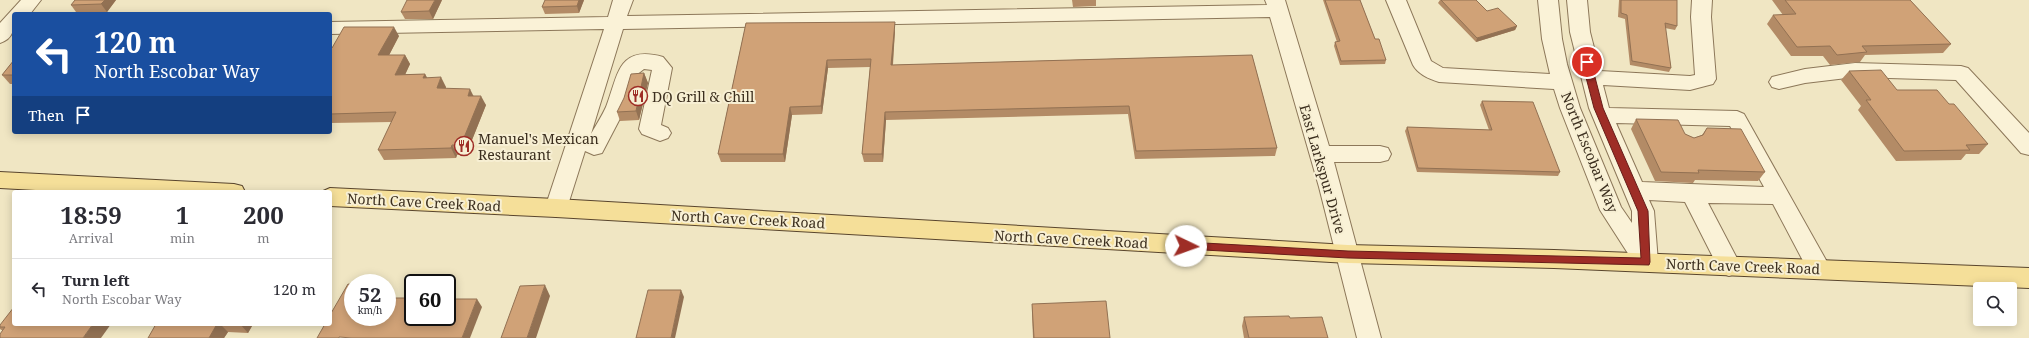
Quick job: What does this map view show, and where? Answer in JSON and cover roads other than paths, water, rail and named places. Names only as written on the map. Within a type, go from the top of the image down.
[{"type":"main road","points":[[0,180],[195,190]]},
{"type":"main road","name":"North Cave Creek Road","points":[[332,197],[556,208],[1348,254],[1646,262],[1819,269],[1854,272],[2029,278]]},
{"type":"street","points":[[21,12],[31,0]]},
{"type":"street","points":[[556,208],[623,0]]},
{"type":"street","points":[[1396,0],[1423,65],[1439,75],[1562,82]]},
{"type":"street","name":"North Escobar Way","points":[[1548,0],[1552,39],[1570,108],[1611,210],[1646,262]]},
{"type":"street","name":"North Escobar Way","points":[[1577,0],[1580,32],[1590,77],[1602,115],[1643,211],[1646,262]]},
{"type":"street","points":[[1590,77],[1690,83],[1706,79],[1701,17],[1702,0]]},
{"type":"street","points":[[332,28],[616,23],[1276,5]]},
{"type":"street","name":"East Larkspur Drive","points":[[1276,5],[1348,254],[1369,338]]},
{"type":"street","points":[[5,35],[12,23]]},
{"type":"street","points":[[594,147],[616,107],[625,76],[630,68],[640,62],[656,62],[662,68],[650,129],[660,134]]},
{"type":"street","points":[[1779,82],[1805,76],[1855,70],[1961,73],[2029,147]]},
{"type":"street","points":[[1602,115],[1736,119],[1780,196],[1819,269]]},
{"type":"street","points":[[1678,118],[1688,138]]},
{"type":"street","points":[[1320,154],[1380,154]]},
{"type":"street","points":[[1634,190],[1692,194],[1714,188],[1780,196]]},
{"type":"street","points":[[1692,194],[1729,266]]},
{"type":"place","name":"DQ Grill & Chill","points":[[638,96]]},
{"type":"place","name":"Manuel's Mexican Restaurant","points":[[464,146]]}]
